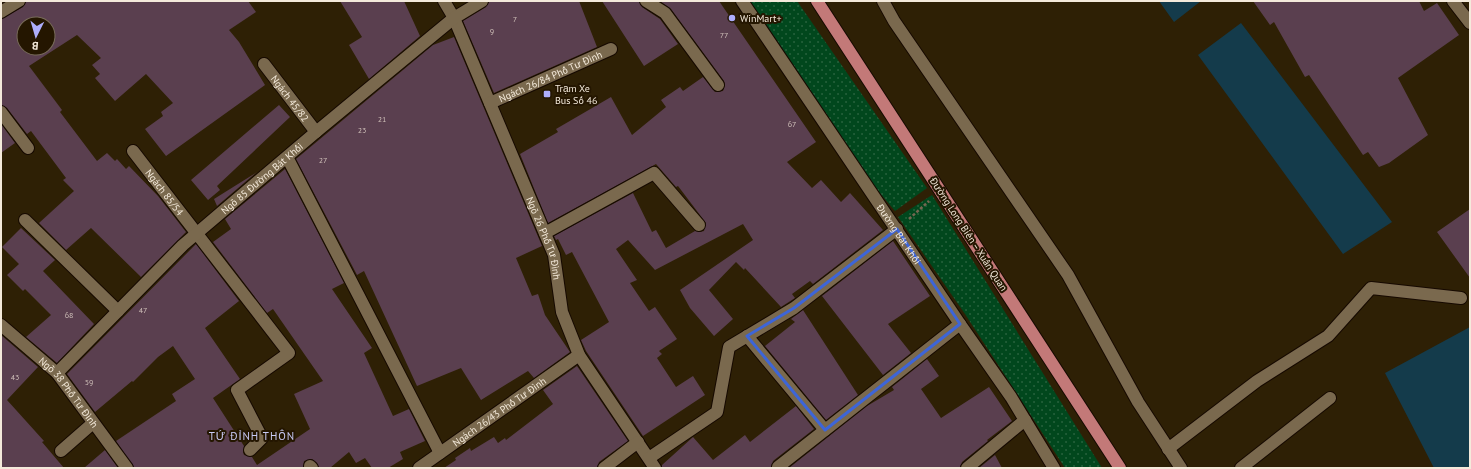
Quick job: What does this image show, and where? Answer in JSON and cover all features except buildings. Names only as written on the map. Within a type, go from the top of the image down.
[{"type":"main road","name":"Đường Long Biên – Xuân Quan","points":[[817,1],[1120,468]]},
{"type":"street","points":[[1,12],[19,1]]},
{"type":"street","name":"Ngõ 26 Phố Tư Đình","points":[[444,1],[454,18],[554,254],[562,312],[579,354],[652,463]]},
{"type":"street","name":"Ngõ 85 Đường Bát Khối","points":[[57,373],[183,245],[316,132],[454,18],[482,1]]},
{"type":"street","points":[[646,1],[665,13],[718,85]]},
{"type":"street","name":"Đường Bát Khối","points":[[742,1],[1011,397],[1054,468]]},
{"type":"street","points":[[883,1],[894,21],[1068,275],[1138,402],[1181,468]]},
{"type":"street","points":[[1453,1],[1470,23]]},
{"type":"street","name":"Ngách 26/84 Phố Tư Đình","points":[[490,102],[611,49]]},
{"type":"street","name":"Ngách 45/82","points":[[264,64],[316,132]]},
{"type":"street","points":[[1,112],[28,148]]},
{"type":"street","name":"Ngách 85/54","points":[[133,151],[198,233],[289,353],[237,390],[262,438],[250,450]]},
{"type":"street","points":[[287,157],[440,453]]},
{"type":"street","points":[[545,233],[654,173],[699,225]]},
{"type":"street","points":[[25,220],[118,311]]},
{"type":"street","points":[[652,463],[716,412],[729,347],[794,308],[897,229]]},
{"type":"street","points":[[1168,449],[1258,381],[1328,336],[1371,288],[1461,298]]},
{"type":"street","points":[[778,467],[960,324]]},
{"type":"street","name":"Ngõ 38 Phố Tư Đình","points":[[1,325],[57,373],[127,468]]},
{"type":"street","points":[[747,336],[825,430]]},
{"type":"street","name":"Ngách 26/43 Phố Tư Đình","points":[[419,468],[579,354]]},
{"type":"street","points":[[1241,468],[1330,398]]},
{"type":"street","points":[[967,468],[1025,420]]},
{"type":"street","points":[[61,451],[93,423]]},
{"type":"street","points":[[604,468],[638,442]]},
{"type":"path","points":[[897,229],[941,190]]},
{"type":"highlighted area","points":[[897,229],[960,324],[825,430],[747,336],[794,308]]},
{"type":"green space","points":[[747,1],[797,1],[927,188],[895,211],[878,191]]},
{"type":"green space","points":[[932,195],[1102,468],[1065,468],[965,314],[898,217]]},
{"type":"water","points":[[1159,1],[1201,1],[1174,22]]},
{"type":"water","points":[[1241,23],[1392,222],[1343,254],[1198,55]]},
{"type":"water","points":[[1470,327],[1470,468],[1434,468],[1385,373]]},
{"type":"place","name":"WinMart+","points":[[732,18]]},
{"type":"place","name":"Trạm Xe Bus Số 46","points":[[547,94]]},
{"type":"district","name":"TỨ ĐỈNH THÔN","points":[[252,436]]}]
